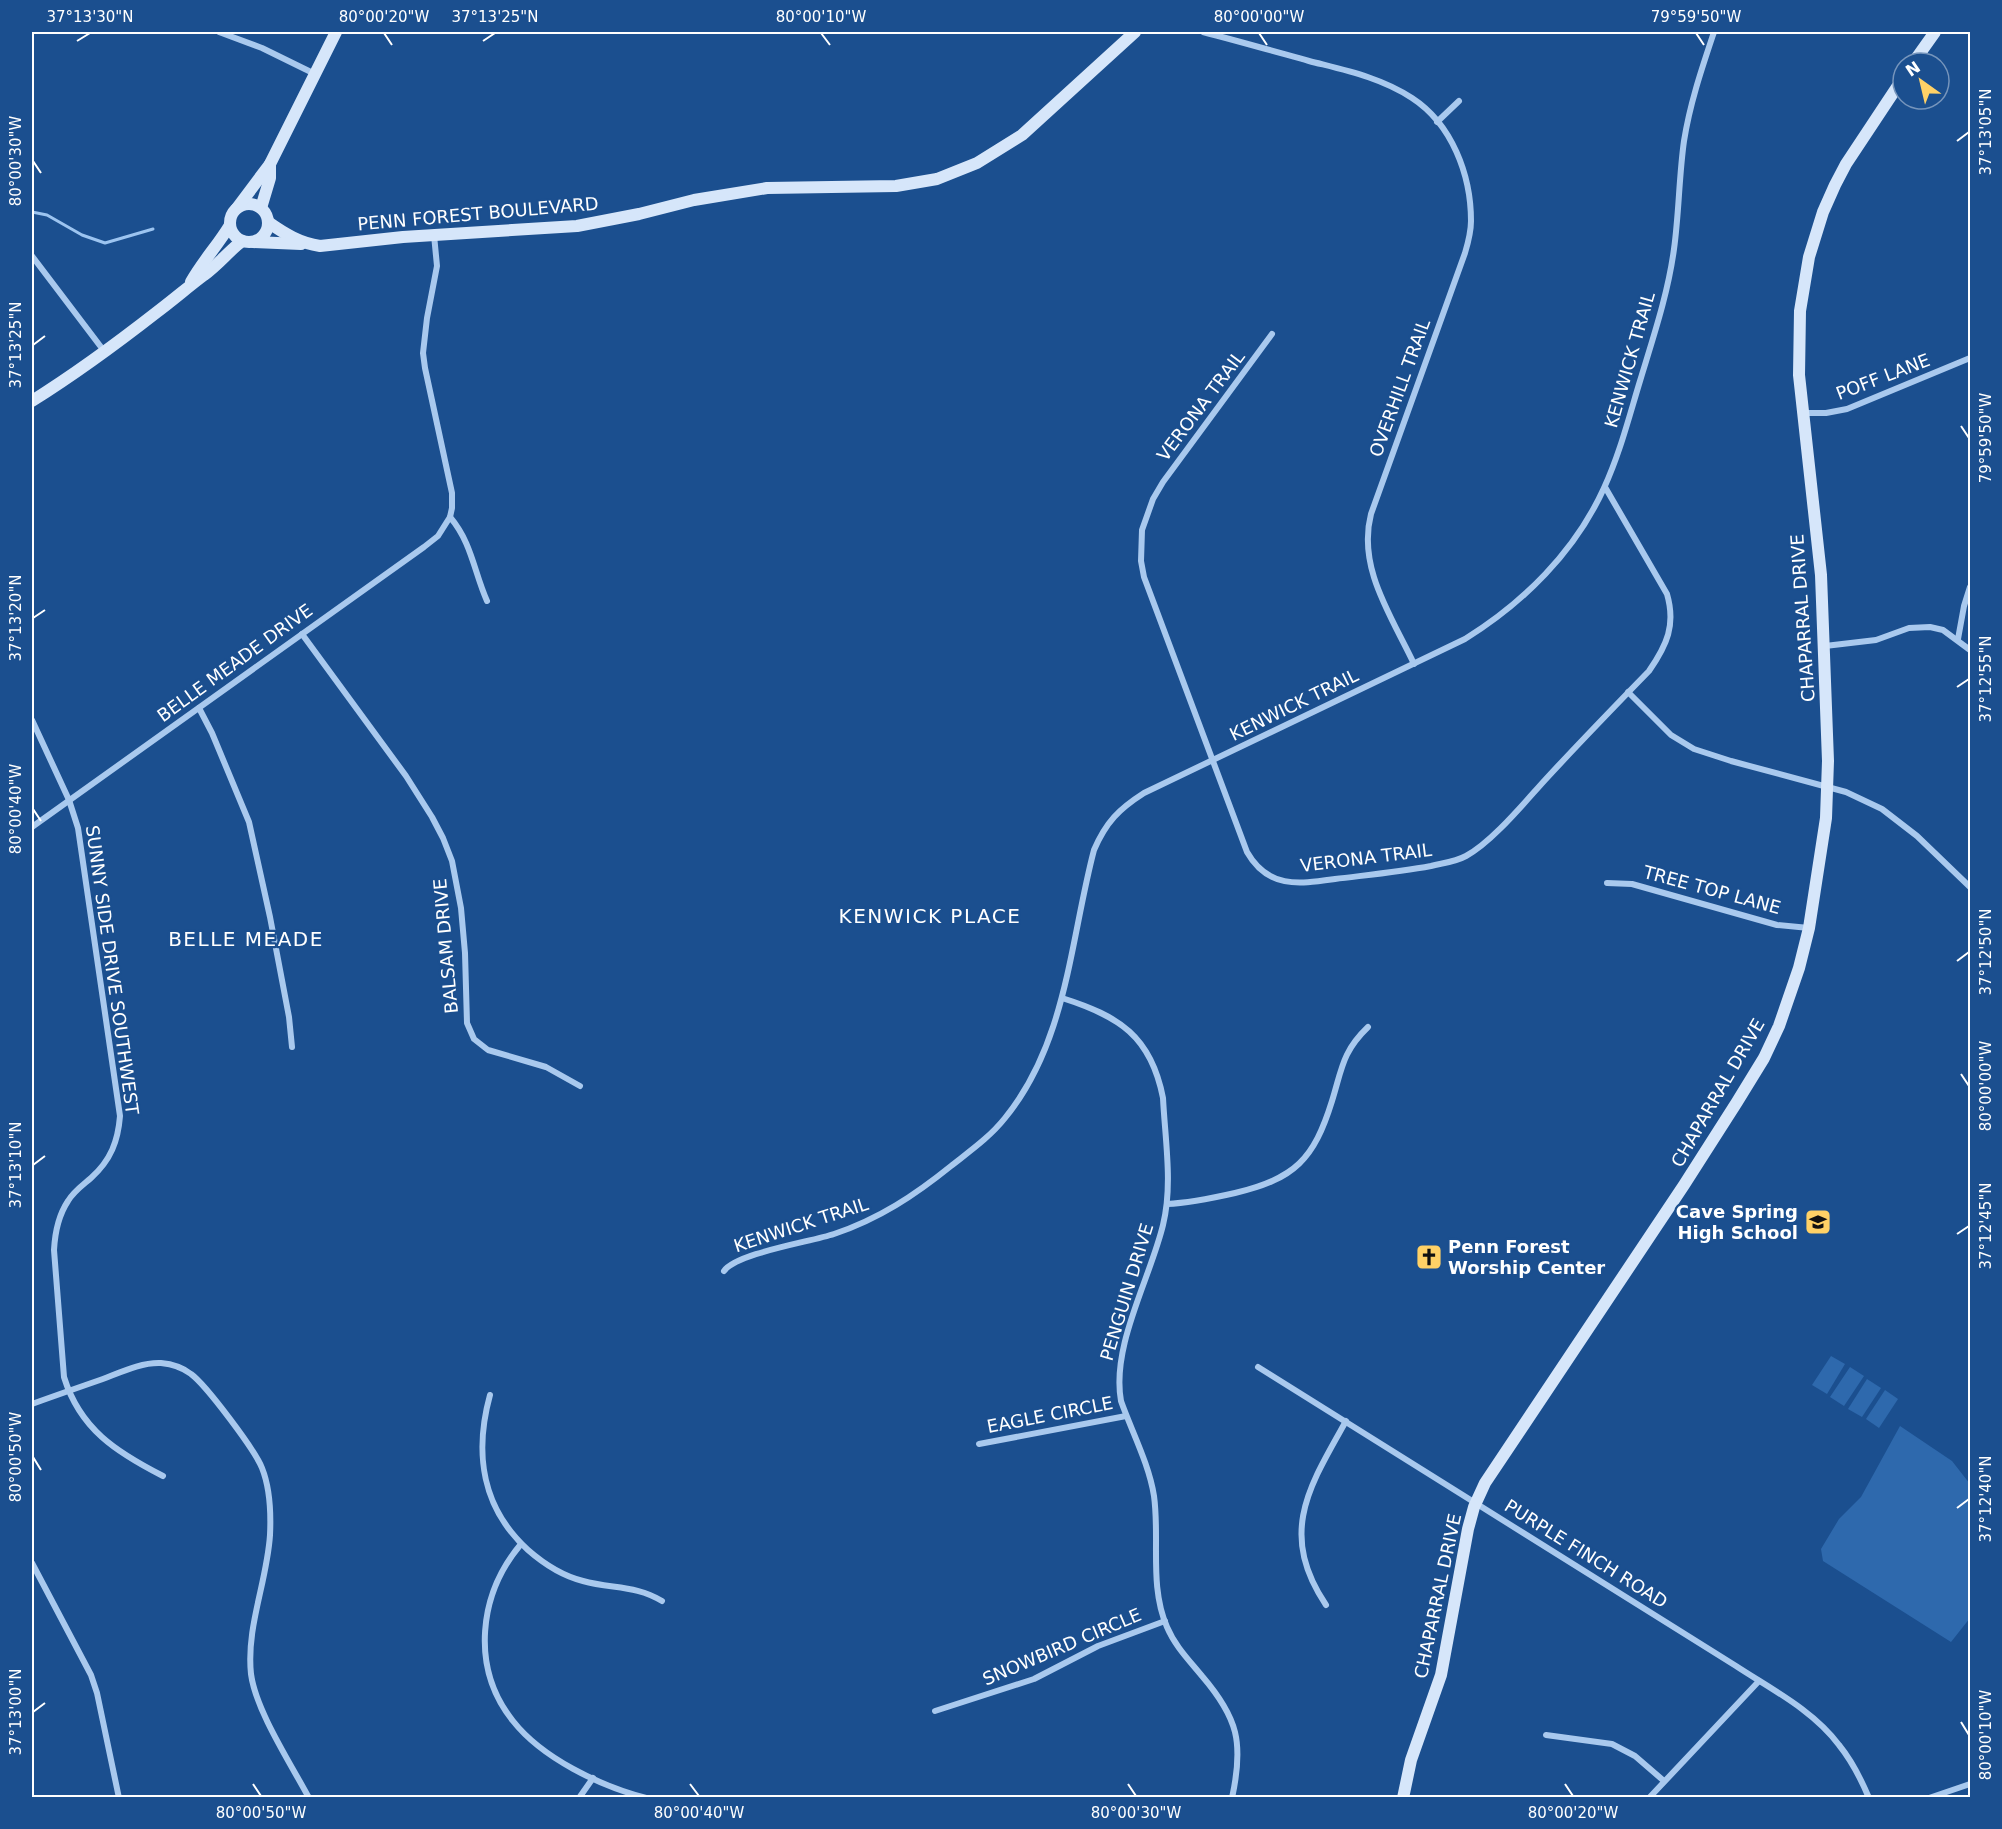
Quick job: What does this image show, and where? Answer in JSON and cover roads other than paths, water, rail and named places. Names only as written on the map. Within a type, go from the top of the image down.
[{"type":"street","points":[[219,32],[262,48],[315,74]]},
{"type":"street","points":[[191,283],[199,268],[218,246],[230,225],[231,216],[270,164],[336,32]]},
{"type":"street","name":"PENN FOREST BOULEVARD","points":[[268,222],[290,237],[320,246],[434,235],[578,226],[694,200],[767,188],[896,186],[937,179],[977,163],[1022,135],[1135,32]]},
{"type":"street","name":"OVERHILL TRAIL","points":[[1203,32],[1373,78],[1413,99],[1437,122],[1447,135],[1461,163],[1470,202],[1469,234],[1465,253],[1371,514],[1367,537],[1367,552],[1373,579],[1414,664]]},
{"type":"street","name":"KENWICK TRAIL","points":[[724,1272],[733,1262],[823,1238],[875,1218],[922,1190],[976,1147],[1006,1118],[1034,1074],[1055,1026],[1094,850],[1107,825],[1117,813],[1144,793],[1465,639],[1489,624],[1533,588],[1568,547],[1605,487],[1627,426],[1668,283],[1689,113],[1696,83],[1714,32]]},
{"type":"street","points":[[1922,51],[1935,32]]},
{"type":"street","name":"CHAPARRAL DRIVE","points":[[1403,1797],[1411,1760],[1441,1676],[1468,1528],[1476,1503],[1494,1468],[1691,1176],[1764,1058],[1788,1004],[1799,968],[1809,928],[1826,818],[1828,786],[1821,575],[1799,375],[1800,311],[1803,285],[1815,234],[1835,185],[1846,164],[1891,96]]},
{"type":"street","points":[[1437,122],[1459,101]]},
{"type":"street","points":[[261,208],[270,178],[270,164]]},
{"type":"street","points":[[32,401],[105,352],[191,283],[206,274],[228,252],[247,241],[258,240],[266,233],[268,222],[261,208],[249,203],[237,208]]},
{"type":"street","points":[[230,225],[234,235],[247,241]]},
{"type":"street","points":[[434,235],[437,266],[424,335],[425,368],[452,493],[450,517],[466,540],[487,601]]},
{"type":"street","name":"PENN FOREST BOULEVARD","points":[[247,241],[290,245],[309,244]]},
{"type":"street","points":[[32,256],[105,352]]},
{"type":"street","name":"VERONA TRAIL","points":[[1272,334],[1163,482],[1145,517],[1142,530],[1141,561],[1144,577],[1247,852],[1258,868],[1272,878],[1282,882],[1311,882],[1410,870],[1456,860],[1478,849],[1649,670],[1666,642],[1671,626],[1670,605],[1662,584],[1605,487]]},
{"type":"street","name":"POFF LANE","points":[[1803,413],[1826,413],[1847,409],[1971,358]]},
{"type":"street","name":"BELLE MEADE DRIVE","points":[[32,827],[424,547],[438,536],[450,517]]},
{"type":"street","points":[[1958,639],[1964,606],[1971,587]]},
{"type":"street","points":[[1825,646],[1876,640],[1909,628],[1930,627],[1943,630],[1971,650]]},
{"type":"street","name":"BALSAM DRIVE","points":[[302,634],[406,776],[443,838],[452,861],[461,908],[467,1023],[474,1039],[488,1050],[546,1067],[580,1086]]},
{"type":"street","points":[[1628,692],[1671,735],[1694,749],[1828,786],[1869,802],[1899,820],[1971,887]]},
{"type":"street","points":[[199,708],[212,733],[249,822],[270,916],[289,1017],[292,1047]]},
{"type":"street","name":"SUNNY SIDE DRIVE SOUTHWEST","points":[[32,720],[69,800],[78,828],[120,1116],[119,1135],[110,1155],[69,1200],[58,1222],[54,1250],[62,1362],[69,1392],[78,1411],[100,1437],[162,1476]]},
{"type":"street","name":"TREE TOP LANE","points":[[1607,883],[1632,884],[1766,922],[1809,928]]},
{"type":"street","name":"PENGUIN DRIVE","points":[[1062,998],[1097,1010],[1119,1022],[1137,1039],[1155,1066],[1163,1098],[1167,1204],[1163,1226],[1120,1360],[1119,1389],[1153,1493],[1157,1588],[1165,1621],[1176,1643],[1219,1696],[1233,1722],[1239,1756],[1232,1797]]},
{"type":"street","points":[[1167,1204],[1189,1203],[1261,1187],[1285,1176],[1297,1167],[1307,1156],[1320,1134],[1349,1048],[1368,1027]]},
{"type":"street","points":[[32,1404],[124,1371],[150,1364],[172,1365],[182,1368],[198,1380],[253,1450],[262,1467],[270,1518],[267,1557],[250,1643],[252,1678],[262,1710],[309,1797]]},
{"type":"street","name":"PURPLE FINCH ROAD","points":[[1258,1367],[1805,1711],[1826,1729],[1850,1760],[1869,1797]]},
{"type":"street","points":[[490,1395],[483,1427],[482,1447],[487,1485],[499,1515],[521,1544],[536,1557],[568,1576],[604,1586],[633,1588],[662,1601]]},
{"type":"street","name":"EAGLE CIRCLE","points":[[979,1444],[1126,1416]]},
{"type":"street","points":[[1326,1605],[1304,1561],[1301,1547],[1302,1524],[1314,1482],[1346,1421]]},
{"type":"street","points":[[521,1544],[506,1566],[489,1604],[485,1640],[486,1659],[491,1680],[503,1707],[524,1733],[556,1758],[616,1788],[646,1797]]},
{"type":"street","points":[[32,1563],[91,1675],[97,1693],[119,1797]]},
{"type":"street","name":"SNOWBIRD CIRCLE","points":[[935,1711],[1034,1679],[1098,1646],[1165,1621]]},
{"type":"street","points":[[1649,1797],[1759,1681]]},
{"type":"street","points":[[1546,1735],[1612,1744],[1635,1756],[1664,1781]]},
{"type":"street","points":[[579,1797],[593,1778]]},
{"type":"street","points":[[1929,1797],[1971,1784]]},
{"type":"waterway","points":[[32,212],[47,215],[82,235],[105,243],[153,229]]},
{"type":"place","name":"Cave Spring High School","points":[[1818,1222]]},
{"type":"place","name":"Penn Forest Worship Center","points":[[1429,1257]]},
{"type":"district","name":"KENWICK PLACE","points":[[930,916]]},
{"type":"district","name":"BELLE MEADE","points":[[246,939]]}]
